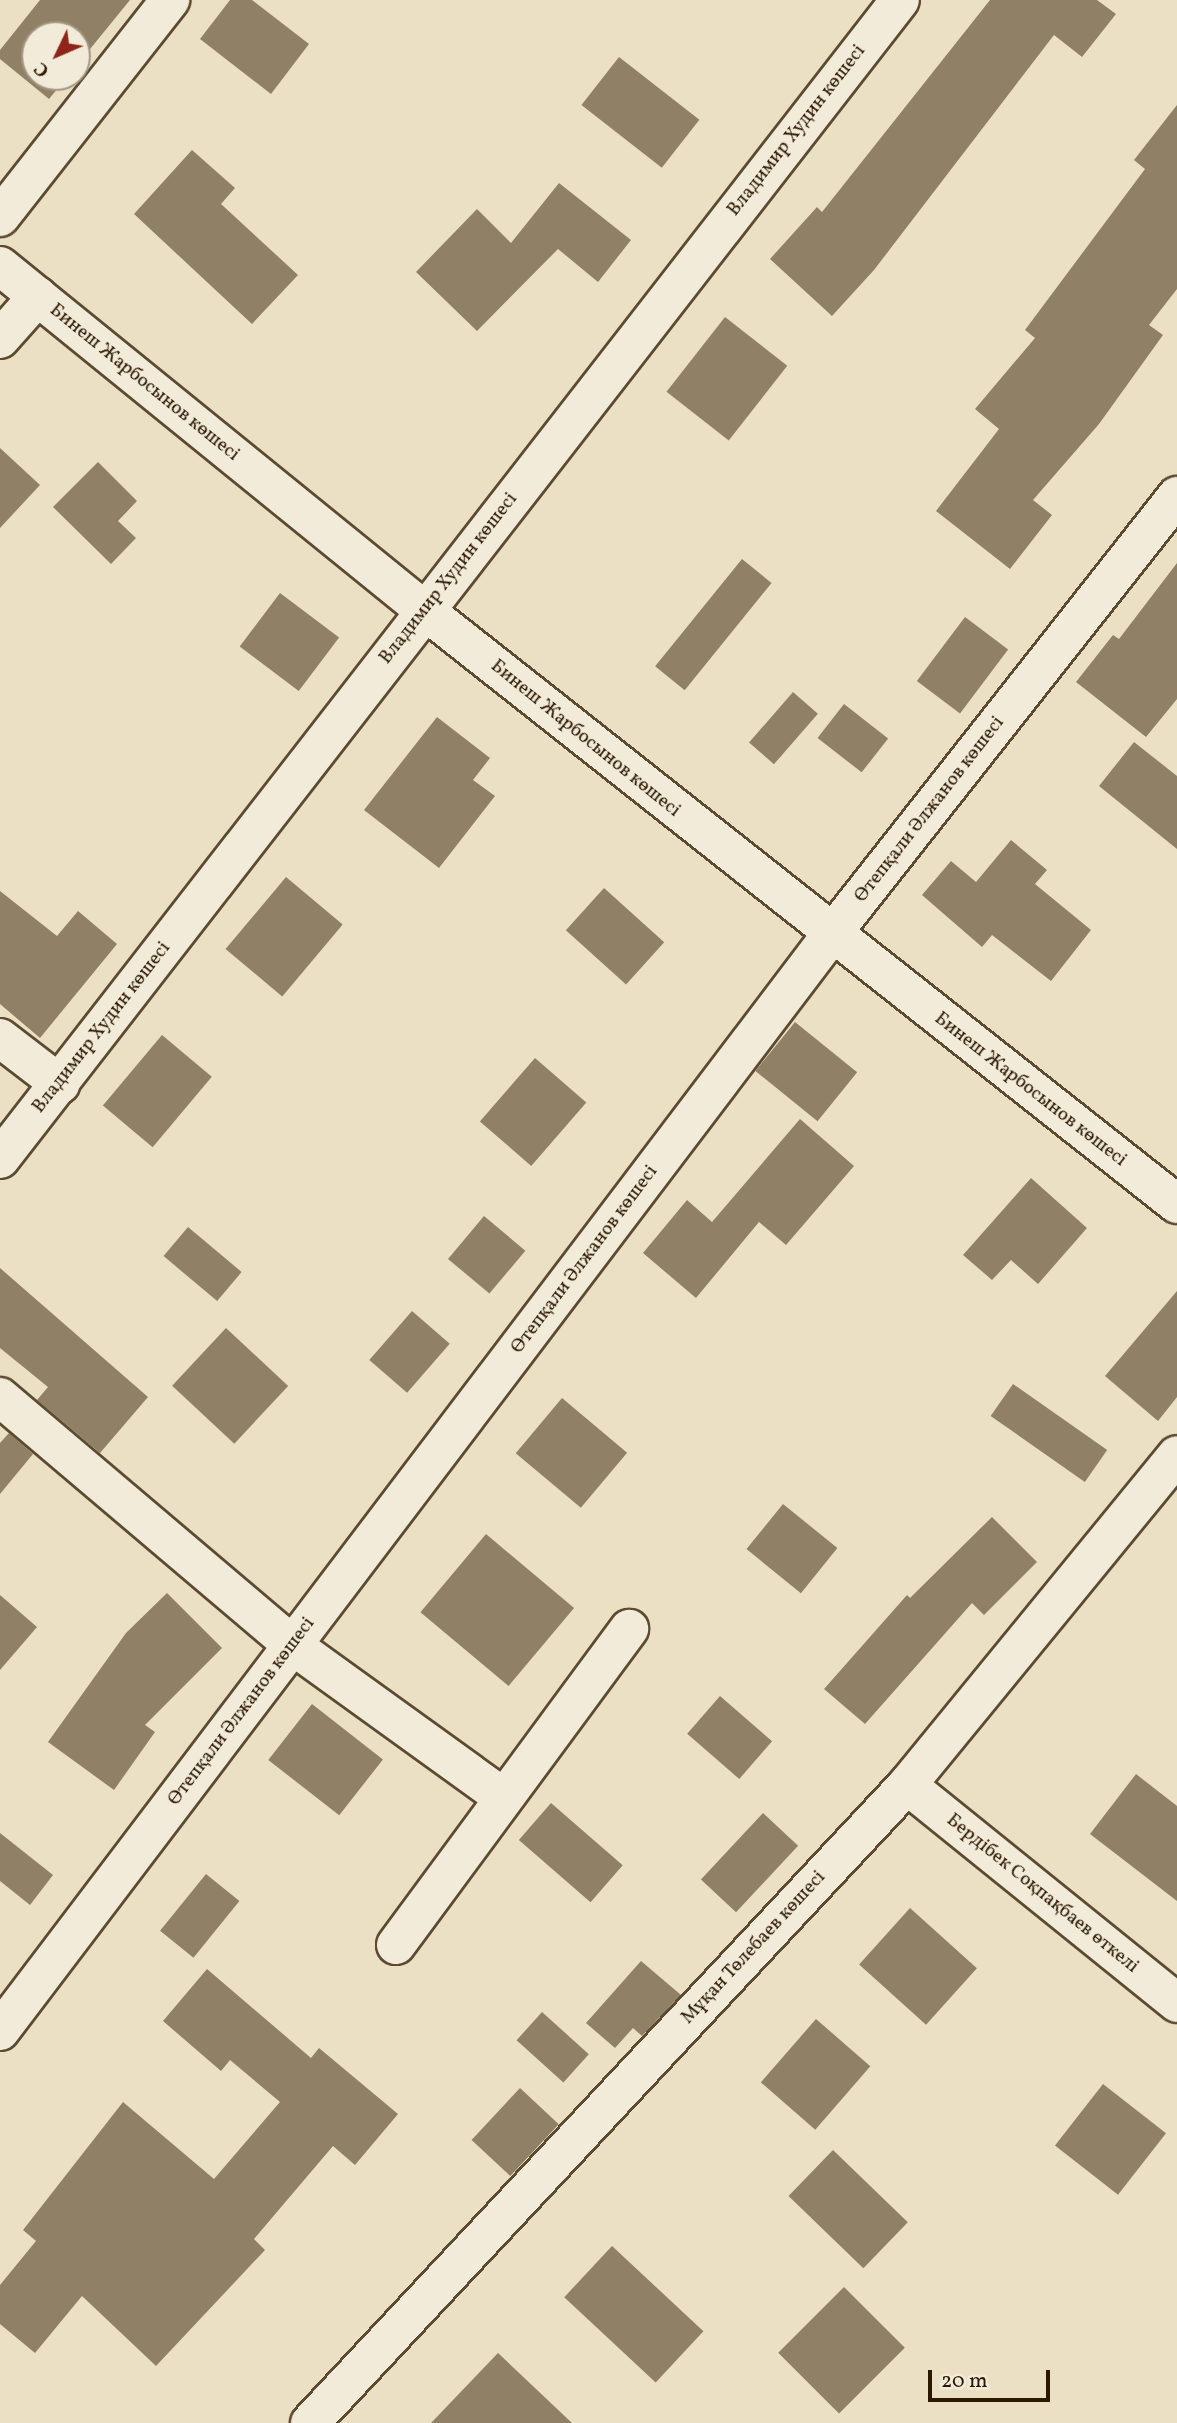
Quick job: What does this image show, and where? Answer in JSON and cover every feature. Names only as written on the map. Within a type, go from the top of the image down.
[{"type":"street","points":[[0,217],[170,0]]},
{"type":"street","name":"Владимир Худин көшесі","points":[[0,1159],[900,0]]},
{"type":"street","name":"Бинеш Жарбосынов көшесі","points":[[0,266],[831,935],[1177,1204]]},
{"type":"street","points":[[0,339],[38,296]]},
{"type":"street","name":"Өтепқали Әлжанов көшесі","points":[[0,2031],[831,935],[1177,496]]},
{"type":"street","points":[[0,1038],[60,1084]]},
{"type":"street","points":[[0,1397],[292,1645],[504,1798]]},
{"type":"street","name":"Мұқан Төлебаев көшесі","points":[[310,2423],[907,1785],[1177,1455]]},
{"type":"street","points":[[396,1945],[629,1629]]},
{"type":"street","name":"Бердібек Соқпақбаев өткелі","points":[[907,1785],[1177,2003]]},
{"type":"building","points":[[40,0],[130,0],[91,48],[91,21],[23,21]]},
{"type":"building","points":[[230,0],[252,0],[309,44],[271,94],[200,39]]},
{"type":"building","points":[[990,0],[1097,0],[1116,14],[1082,57],[1054,35],[874,270],[832,316],[770,259],[817,207],[822,212]]},
{"type":"building","points":[[21,24],[21,76],[0,59],[0,50]]},
{"type":"building","points":[[619,57],[699,120],[662,168],[581,105]]},
{"type":"building","points":[[39,91],[56,91],[49,99]]},
{"type":"building","points":[[1177,105],[1177,289],[1149,325],[1163,335],[1099,424],[1033,500],[1052,515],[1010,569],[936,511],[999,429],[975,409],[1035,338],[1025,330],[1145,169],[1134,160]]},
{"type":"building","points":[[192,150],[235,188],[221,204],[298,275],[252,324],[134,214]]},
{"type":"building","points":[[559,183],[631,240],[598,282],[558,249],[477,331],[416,272],[477,209],[511,243]]},
{"type":"building","points":[[725,317],[787,366],[729,440],[667,392]]},
{"type":"building","points":[[0,448],[40,485],[0,528]]},
{"type":"building","points":[[98,462],[137,501],[118,521],[136,538],[111,564],[53,507]]},
{"type":"building","points":[[742,559],[772,583],[685,690],[655,666]]},
{"type":"building","points":[[1177,563],[1177,699],[1146,737],[1076,682],[1113,635],[1119,639]]},
{"type":"building","points":[[280,593],[339,638],[299,691],[240,647]]},
{"type":"building","points":[[965,617],[1008,649],[960,713],[917,681]]},
{"type":"building","points":[[793,692],[818,714],[774,764],[749,743]]},
{"type":"building","points":[[844,704],[888,738],[862,772],[818,738]]},
{"type":"building","points":[[437,717],[490,758],[473,780],[495,796],[439,868],[364,810]]},
{"type":"building","points":[[1134,742],[1177,776],[1177,849],[1099,786]]},
{"type":"building","points":[[1011,840],[1047,870],[1035,884],[1091,930],[1051,981],[992,935],[982,947],[922,895],[951,861],[976,882]]},
{"type":"building","points":[[286,877],[343,925],[282,997],[226,949]]},
{"type":"building","points":[[604,888],[664,942],[626,985],[566,930]]},
{"type":"building","points":[[0,891],[57,936],[78,911],[117,944],[40,1038],[0,1004]]},
{"type":"building","points":[[795,1022],[857,1072],[818,1121],[755,1071]]},
{"type":"building","points":[[162,1035],[212,1077],[153,1147],[103,1105]]},
{"type":"building","points":[[535,1058],[586,1103],[531,1166],[480,1121]]},
{"type":"building","points":[[800,1119],[854,1166],[786,1245],[759,1222],[696,1298],[643,1253],[687,1200],[712,1222]]},
{"type":"building","points":[[1031,1178],[1087,1228],[1038,1284],[1011,1260],[992,1280],[963,1255]]},
{"type":"building","points":[[484,1216],[525,1251],[489,1294],[448,1259]]},
{"type":"building","points":[[188,1227],[242,1272],[217,1301],[164,1256]]},
{"type":"building","points":[[0,1268],[148,1397],[100,1453],[37,1400],[48,1387],[0,1348]]},
{"type":"building","points":[[1177,1291],[1177,1397],[1158,1421],[1105,1376]]},
{"type":"building","points":[[412,1311],[450,1344],[407,1393],[369,1360]]},
{"type":"building","points":[[226,1328],[288,1386],[234,1444],[172,1386]]},
{"type":"building","points":[[1013,1384],[1107,1450],[1085,1482],[991,1416]]},
{"type":"building","points":[[562,1398],[627,1453],[581,1508],[516,1453]]},
{"type":"building","points":[[9,1433],[33,1454],[0,1494],[0,1443]]},
{"type":"building","points":[[783,1504],[837,1548],[801,1593],[746,1549]]},
{"type":"building","points":[[992,1517],[1037,1562],[984,1615],[972,1603],[865,1724],[824,1689],[907,1595],[910,1598]]},
{"type":"building","points":[[486,1534],[574,1608],[509,1686],[420,1612]]},
{"type":"building","points":[[167,1593],[222,1648],[145,1725],[155,1732],[114,1790],[48,1742],[126,1633]]},
{"type":"building","points":[[0,1595],[37,1627],[0,1670]]},
{"type":"building","points":[[720,1696],[772,1741],[739,1779],[687,1734]]},
{"type":"building","points":[[312,1704],[383,1759],[339,1815],[268,1760]]},
{"type":"building","points":[[1136,1774],[1177,1806],[1177,1901],[1090,1834]]},
{"type":"building","points":[[551,1803],[623,1865],[591,1902],[519,1840]]},
{"type":"building","points":[[763,1813],[798,1846],[736,1912],[701,1880]]},
{"type":"building","points":[[0,1833],[53,1875],[30,1905],[0,1881]]},
{"type":"building","points":[[206,1874],[239,1901],[193,1958],[160,1931]]},
{"type":"building","points":[[910,1908],[977,1968],[926,2025],[859,1964]]},
{"type":"building","points":[[641,1961],[681,1995],[642,2036],[633,2028],[615,2048],[586,2023]]},
{"type":"building","points":[[207,1969],[311,2058],[319,2048],[398,2114],[355,2165],[333,2146],[254,2239],[265,2250],[156,2366],[82,2296],[35,2353],[0,2324],[0,2285],[36,2241],[23,2230],[123,2102],[214,2179],[280,2102],[230,2060],[221,2071],[163,2021]]},
{"type":"building","points":[[542,2012],[589,2054],[563,2082],[517,2040]]},
{"type":"building","points":[[816,2019],[870,2066],[815,2130],[761,2082]]},
{"type":"building","points":[[1103,2084],[1166,2133],[1118,2195],[1055,2145]]},
{"type":"building","points":[[520,2088],[559,2124],[510,2176],[472,2140]]},
{"type":"building","points":[[833,2150],[908,2222],[863,2268],[789,2196]]},
{"type":"building","points":[[612,2246],[703,2331],[656,2382],[564,2297]]},
{"type":"building","points":[[844,2287],[905,2348],[839,2414],[778,2353]]},
{"type":"building","points":[[498,2353],[572,2423],[431,2423]]}]
